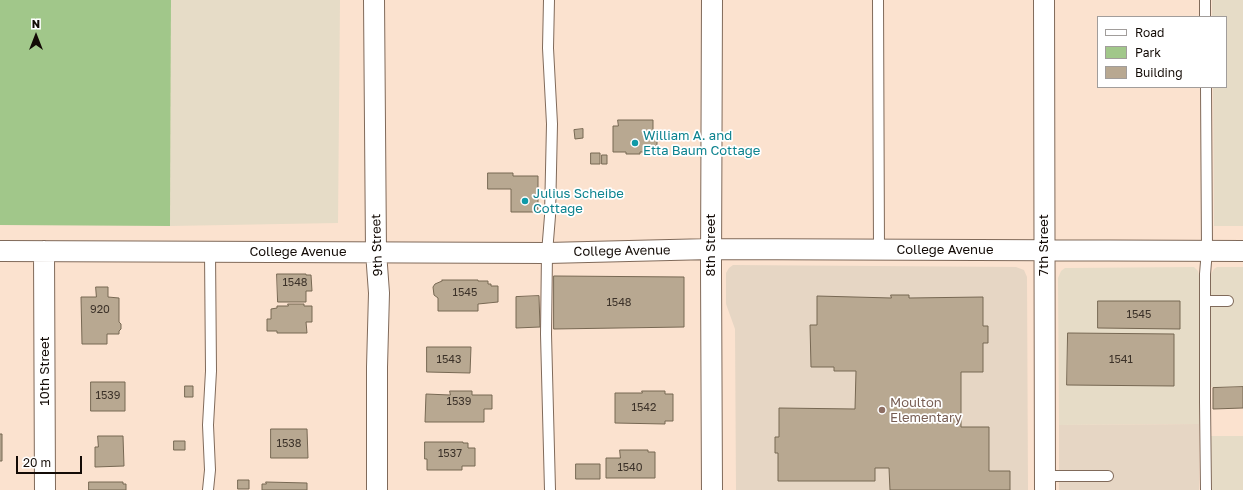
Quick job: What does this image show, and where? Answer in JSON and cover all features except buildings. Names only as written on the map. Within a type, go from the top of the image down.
[{"type":"street","name":"9th Street","points":[[374,0],[376,252],[379,293],[377,367],[377,490]]},
{"type":"street","name":"8th Street","points":[[712,0],[712,490]]},
{"type":"street","name":"7th Street","points":[[1044,0],[1045,483]]},
{"type":"street","name":"College Avenue","points":[[0,251],[547,253],[711,249],[1243,251]]},
{"type":"street","name":"10th Street","points":[[44,251],[45,490]]},
{"type":"lane","points":[[549,0],[548,48],[552,124],[550,216],[547,253],[546,334],[550,490]]},
{"type":"lane","points":[[878,0],[879,250]]},
{"type":"lane","points":[[1205,0],[1205,16]]},
{"type":"lane","points":[[1206,88],[1206,490]]},
{"type":"lane","points":[[208,490],[210,470],[208,425],[211,371],[210,252]]},
{"type":"lane","points":[[1205,301],[1228,301]]},
{"type":"lane","points":[[1045,483],[1108,476]]},
{"type":"shaded area","points":[[171,0],[340,0],[338,223],[170,226]]},
{"type":"shaded area","points":[[1212,0],[1243,0],[1243,226],[1214,226],[1213,88],[1227,88],[1227,16],[1212,16]]},
{"type":"shaded area","name":"Moulton Elementary","points":[[733,265],[1016,267],[1024,270],[1027,277],[1028,490],[736,490],[735,329],[726,304],[726,273]]},
{"type":"shaded area","points":[[1194,267],[1198,271],[1199,276],[1199,424],[1059,425],[1058,278],[1061,271],[1065,268]]},
{"type":"shaded area","points":[[1217,267],[1243,267],[1243,387],[1210,387],[1209,356],[1211,274]]},
{"type":"shaded area","points":[[1199,424],[1199,490],[1059,490],[1059,425]]},
{"type":"shaded area","points":[[1210,436],[1243,436],[1243,490],[1210,490]]},
{"type":"green space","points":[[0,0],[171,0],[170,226],[0,225]]},
{"type":"place","name":"William A. and Etta Baum Cottage","points":[[635,143]]},
{"type":"place","name":"Julius Scheibe Cottage","points":[[525,201]]},
{"type":"place","name":"Moulton Elementary","points":[[882,410]]}]
